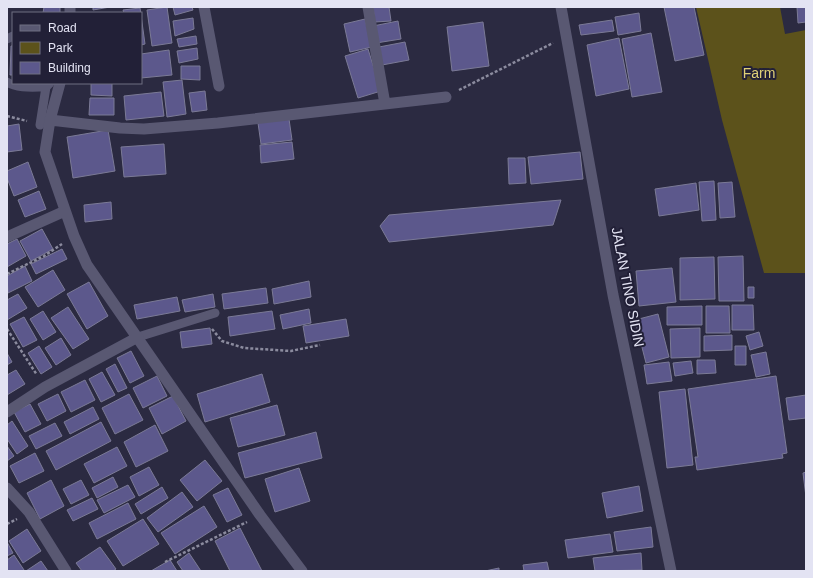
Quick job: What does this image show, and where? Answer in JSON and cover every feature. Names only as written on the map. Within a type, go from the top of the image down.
[{"type":"street","points":[[204,7],[219,86]]},
{"type":"street","points":[[368,7],[385,104]]},
{"type":"street","name":"JALAN TINO SIDIN","points":[[561,7],[613,295],[671,571]]},
{"type":"street","points":[[60,84],[45,123],[45,152],[74,236],[87,265],[260,516],[302,571]]},
{"type":"street","points":[[45,123],[144,129],[446,97]]},
{"type":"street","points":[[7,237],[65,211]]},
{"type":"street","points":[[7,412],[44,387],[138,337]]},
{"type":"street","points":[[7,488],[28,512],[66,571]]},
{"type":"lane","points":[[7,82],[17,86],[48,85],[45,123]]},
{"type":"lane","points":[[138,337],[203,318],[215,313]]},
{"type":"path","points":[[446,97],[566,36]]},
{"type":"path","points":[[7,274],[44,256],[74,236]]},
{"type":"path","points":[[203,318],[222,341],[244,348],[292,351],[320,345]]},
{"type":"path","points":[[7,329],[44,387]]},
{"type":"path","points":[[166,562],[260,516]]},
{"type":"green space","name":"Farm","points":[[696,7],[780,7],[785,34],[806,30],[806,273],[764,273],[722,120]]},
{"type":"building","points":[[44,7],[60,7],[60,12],[43,12]]},
{"type":"building","points":[[93,7],[110,7],[93,10]]},
{"type":"building","points":[[167,7],[172,43],[152,46],[147,10]]},
{"type":"building","points":[[173,7],[192,7],[193,10],[175,15]]},
{"type":"building","points":[[373,7],[389,7],[391,21],[375,22]]},
{"type":"building","points":[[664,7],[694,7],[704,55],[675,61]]},
{"type":"building","points":[[797,7],[806,7],[806,22],[798,23]]},
{"type":"building","points":[[140,8],[141,12],[124,12],[123,10]]},
{"type":"building","points":[[639,13],[641,31],[618,35],[615,17]]},
{"type":"building","points":[[193,18],[194,29],[175,36],[173,21]]},
{"type":"building","points":[[365,19],[372,47],[350,52],[344,24]]},
{"type":"building","points":[[612,20],[614,31],[581,35],[579,25]]},
{"type":"building","points":[[398,21],[401,39],[376,43],[373,26]]},
{"type":"building","points":[[142,22],[145,44],[142,45]]},
{"type":"building","points":[[483,22],[489,66],[452,71],[447,27]]},
{"type":"building","points":[[651,33],[662,92],[632,97],[622,39]]},
{"type":"building","points":[[196,36],[197,44],[179,47],[177,39]]},
{"type":"building","points":[[619,38],[629,89],[596,96],[587,45]]},
{"type":"building","points":[[405,42],[409,60],[382,65],[379,47]]},
{"type":"building","points":[[11,46],[12,46],[12,75],[10,75]]},
{"type":"building","points":[[197,48],[198,59],[179,63],[177,51]]},
{"type":"building","points":[[368,49],[381,91],[358,98],[345,56]]},
{"type":"building","points":[[169,50],[172,75],[142,78],[142,54]]},
{"type":"building","points":[[181,66],[200,66],[200,80],[181,79]]},
{"type":"building","points":[[182,80],[186,114],[167,117],[163,82]]},
{"type":"building","points":[[91,84],[112,84],[112,96],[91,95]]},
{"type":"building","points":[[205,91],[207,110],[192,112],[189,93]]},
{"type":"building","points":[[161,92],[164,116],[126,120],[124,96]]},
{"type":"building","points":[[90,98],[114,98],[114,115],[89,115]]},
{"type":"building","points":[[289,119],[292,140],[261,144],[258,123]]},
{"type":"building","points":[[19,124],[22,150],[7,152],[7,126]]},
{"type":"building","points":[[108,130],[115,171],[73,178],[67,137]]},
{"type":"building","points":[[292,142],[294,159],[261,163],[260,145]]},
{"type":"building","points":[[164,144],[166,174],[124,177],[121,147]]},
{"type":"building","points":[[580,152],[583,179],[531,184],[528,157]]},
{"type":"building","points":[[508,158],[525,158],[526,183],[509,184]]},
{"type":"building","points":[[28,162],[37,187],[14,196],[7,178],[7,171]]},
{"type":"building","points":[[714,181],[716,220],[702,221],[699,182]]},
{"type":"building","points":[[732,182],[735,217],[720,218],[718,183]]},
{"type":"building","points":[[696,183],[699,210],[659,216],[655,189]]},
{"type":"building","points":[[39,191],[46,209],[25,217],[18,200]]},
{"type":"building","points":[[561,200],[553,225],[389,242],[380,226],[389,215]]},
{"type":"building","points":[[111,202],[112,219],[85,222],[84,205]]},
{"type":"building","points":[[42,229],[53,249],[31,261],[20,241]]},
{"type":"building","points":[[17,239],[26,256],[7,267],[7,244]]},
{"type":"building","points":[[62,249],[67,259],[36,274],[31,264]]},
{"type":"building","points":[[743,256],[744,301],[719,301],[718,257]]},
{"type":"building","points":[[714,257],[715,299],[680,300],[680,258]]},
{"type":"building","points":[[25,266],[32,281],[8,293],[7,276]]},
{"type":"building","points":[[672,268],[676,302],[639,306],[636,271]]},
{"type":"building","points":[[53,270],[65,290],[38,307],[25,287]]},
{"type":"building","points":[[309,281],[311,297],[274,304],[272,289]]},
{"type":"building","points":[[89,282],[108,316],[87,329],[67,294]]},
{"type":"building","points":[[748,287],[754,287],[754,298],[748,298]]},
{"type":"building","points":[[266,288],[268,303],[224,309],[222,294]]},
{"type":"building","points":[[18,294],[27,308],[7,320],[7,300]]},
{"type":"building","points":[[213,294],[215,307],[185,312],[182,300]]},
{"type":"building","points":[[177,297],[180,311],[137,319],[134,305]]},
{"type":"building","points":[[732,305],[753,305],[754,330],[732,330]]},
{"type":"building","points":[[702,306],[702,325],[667,325],[667,307]]},
{"type":"building","points":[[706,306],[729,306],[730,333],[706,333]]},
{"type":"building","points":[[68,307],[89,339],[73,349],[51,318]]},
{"type":"building","points":[[309,309],[311,323],[283,329],[280,315]]},
{"type":"building","points":[[43,311],[56,332],[43,340],[30,319]]},
{"type":"building","points":[[272,311],[275,329],[230,336],[228,317]]},
{"type":"building","points":[[658,314],[669,357],[646,363],[635,320]]},
{"type":"building","points":[[24,317],[37,340],[23,347],[10,324]]},
{"type":"building","points":[[346,319],[349,336],[306,343],[303,326]]},
{"type":"building","points":[[210,328],[212,344],[182,348],[180,332]]},
{"type":"building","points":[[700,328],[700,357],[671,358],[670,329]]},
{"type":"building","points":[[759,332],[763,346],[750,350],[746,336]]},
{"type":"building","points":[[732,335],[732,350],[704,351],[704,336]]},
{"type":"building","points":[[61,338],[71,355],[56,365],[45,348]]},
{"type":"building","points":[[39,346],[52,367],[41,374],[28,353]]},
{"type":"building","points":[[735,346],[746,346],[746,365],[735,365]]},
{"type":"building","points":[[131,351],[144,376],[130,383],[117,358]]},
{"type":"building","points":[[766,352],[770,374],[756,377],[751,355]]},
{"type":"building","points":[[7,353],[12,362],[7,365]]},
{"type":"building","points":[[697,360],[715,360],[716,373],[697,374]]},
{"type":"building","points":[[691,361],[693,373],[675,376],[673,363]]},
{"type":"building","points":[[669,362],[672,381],[647,384],[644,365]]},
{"type":"building","points":[[115,364],[127,388],[118,392],[106,369]]},
{"type":"building","points":[[16,370],[25,384],[7,395],[7,375]]},
{"type":"building","points":[[102,372],[115,395],[101,402],[89,379]]},
{"type":"building","points":[[262,374],[270,402],[205,422],[197,394]]},
{"type":"building","points":[[157,376],[167,396],[143,408],[133,388]]},
{"type":"building","points":[[776,376],[787,453],[782,454],[783,458],[697,470],[695,457],[698,457],[688,389]]},
{"type":"building","points":[[85,380],[95,400],[71,412],[61,392]]},
{"type":"building","points":[[685,389],[693,465],[667,468],[659,392]]},
{"type":"building","points":[[58,394],[66,411],[47,421],[38,404]]},
{"type":"building","points":[[129,394],[143,420],[115,434],[102,408]]},
{"type":"building","points":[[806,395],[806,418],[789,420],[786,398]]},
{"type":"building","points":[[173,396],[186,421],[162,434],[149,408]]},
{"type":"building","points":[[30,404],[41,424],[25,432],[14,412]]},
{"type":"building","points":[[277,405],[285,435],[238,447],[230,418]]},
{"type":"building","points":[[93,407],[99,419],[70,434],[64,422]]},
{"type":"building","points":[[12,421],[28,446],[17,454],[7,439],[7,425]]},
{"type":"building","points":[[101,422],[111,441],[56,470],[46,451]]},
{"type":"building","points":[[55,423],[62,436],[36,449],[29,436]]},
{"type":"building","points":[[155,425],[168,451],[136,467],[124,442]]},
{"type":"building","points":[[316,432],[322,458],[245,478],[238,453]]},
{"type":"building","points":[[7,446],[14,456],[7,461]]},
{"type":"building","points":[[117,447],[127,466],[94,483],[84,464]]},
{"type":"building","points":[[35,453],[44,471],[19,483],[10,466]]},
{"type":"building","points":[[205,460],[222,481],[197,501],[180,480]]},
{"type":"building","points":[[149,467],[159,485],[139,496],[130,477]]},
{"type":"building","points":[[299,468],[310,501],[275,512],[265,479]]},
{"type":"building","points":[[806,472],[806,497],[803,473]]},
{"type":"building","points":[[113,477],[118,487],[97,498],[92,488]]},
{"type":"building","points":[[51,480],[64,506],[40,519],[27,493]]},
{"type":"building","points":[[81,480],[89,495],[71,504],[63,489]]},
{"type":"building","points":[[128,485],[135,497],[104,513],[97,500]]},
{"type":"building","points":[[639,486],[643,511],[607,518],[602,493]]},
{"type":"building","points":[[162,487],[168,498],[141,514],[135,504]]},
{"type":"building","points":[[228,488],[242,515],[227,522],[213,495]]},
{"type":"building","points":[[182,492],[193,507],[158,532],[147,518]]},
{"type":"building","points":[[92,498],[98,509],[73,521],[67,510]]},
{"type":"building","points":[[128,503],[136,519],[97,539],[89,523]]},
{"type":"building","points":[[204,506],[217,527],[175,554],[161,533]]},
{"type":"building","points":[[143,519],[159,544],[123,566],[107,541]]},
{"type":"building","points":[[651,527],[653,547],[617,551],[614,532]]},
{"type":"building","points":[[240,528],[262,571],[230,571],[215,541]]},
{"type":"building","points":[[27,529],[41,551],[23,563],[9,541]]},
{"type":"building","points":[[610,534],[613,552],[568,558],[565,540]]},
{"type":"building","points":[[7,542],[13,553],[7,556]]},
{"type":"building","points":[[100,547],[116,569],[113,571],[82,571],[76,563]]},
{"type":"building","points":[[189,553],[201,571],[183,571],[177,562]]},
{"type":"building","points":[[641,553],[642,570],[595,571],[593,558]]},
{"type":"building","points":[[14,555],[24,570],[23,571],[7,571],[7,560]]},
{"type":"building","points":[[170,560],[177,571],[151,571]]},
{"type":"building","points":[[41,561],[48,571],[26,571]]},
{"type":"building","points":[[547,562],[549,571],[524,571],[523,565]]},
{"type":"building","points":[[499,568],[499,571],[485,571]]}]
